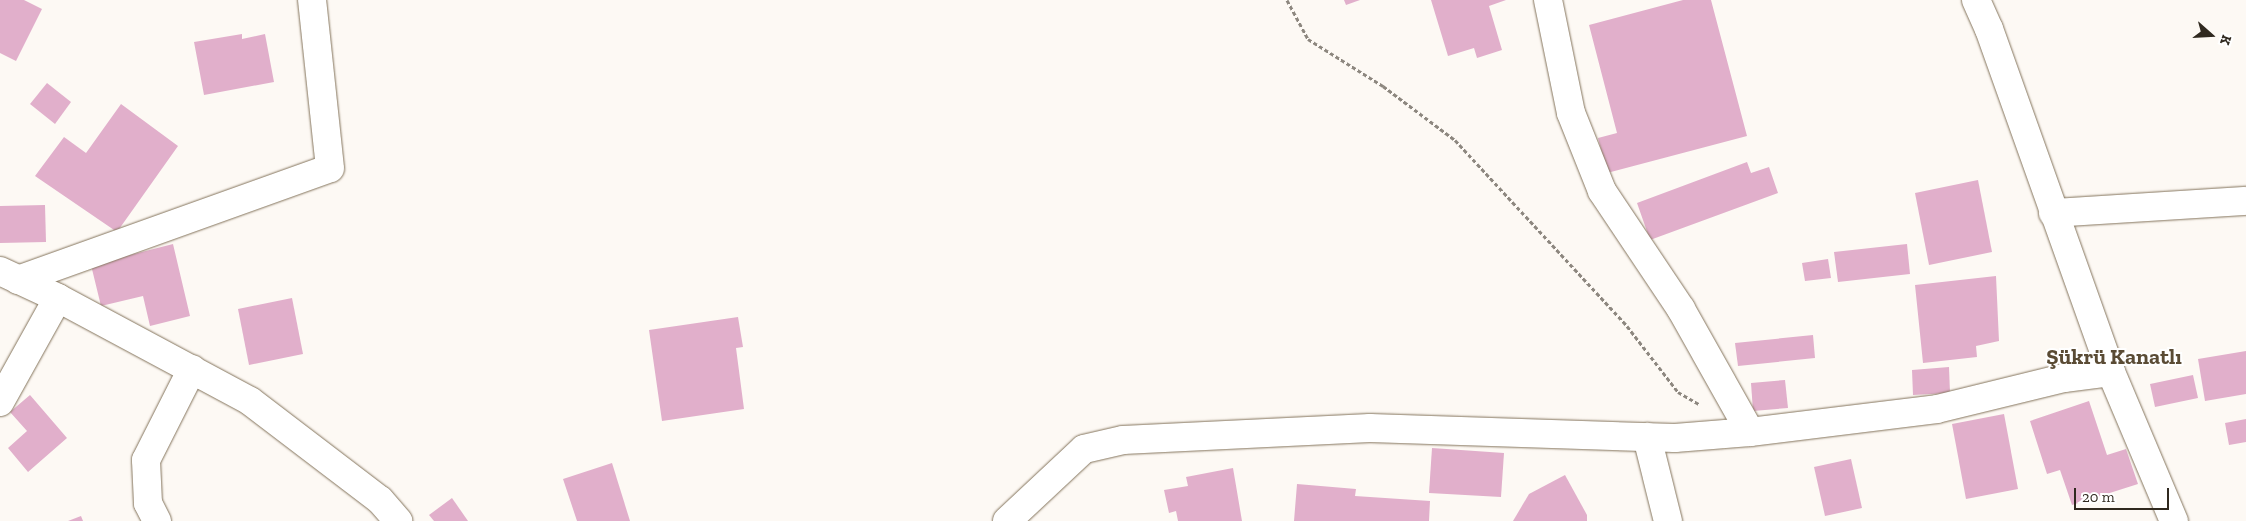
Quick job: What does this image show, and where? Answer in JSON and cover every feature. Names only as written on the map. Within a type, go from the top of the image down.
[{"type":"street","points":[[9,275],[330,168],[312,0]]},
{"type":"street","points":[[1548,0],[1571,113],[1602,191],[1681,310],[1750,432]]},
{"type":"street","points":[[1976,0],[1990,29],[2053,213],[2111,372],[2174,521]]},
{"type":"street","points":[[2053,213],[2246,201]]},
{"type":"street","points":[[9,275],[58,298],[250,401],[380,500],[398,521]]},
{"type":"street","points":[[0,402],[58,298]]},
{"type":"street","points":[[157,521],[148,503],[146,460],[192,370]]},
{"type":"street","points":[[1007,521],[1084,449],[1123,440],[1370,428],[1647,437],[1750,432],[1937,409],[2064,378],[2111,372]]},
{"type":"street","points":[[1647,437],[1668,521]]},
{"type":"path","points":[[1287,0],[1308,39],[1383,86],[1455,140],[1627,326],[1678,392],[1702,406]]},
{"type":"building","points":[[0,0],[24,0],[42,9],[16,61],[0,53]]},
{"type":"building","points":[[1344,0],[1360,0],[1346,5]]},
{"type":"building","points":[[1431,0],[1506,0],[1489,6],[1502,50],[1477,58],[1474,48],[1448,56]]},
{"type":"building","points":[[1683,0],[1711,0],[1747,136],[1607,173],[1598,138],[1617,133],[1589,25]]},
{"type":"building","points":[[242,34],[242,39],[265,34],[274,82],[204,95],[194,42]]},
{"type":"building","points":[[47,83],[71,102],[55,124],[30,104]]},
{"type":"building","points":[[121,104],[178,146],[117,232],[35,176],[64,137],[86,153]]},
{"type":"building","points":[[1747,162],[1751,173],[1769,167],[1778,193],[1650,240],[1637,203]]},
{"type":"building","points":[[1978,180],[1992,252],[1929,265],[1915,193]]},
{"type":"building","points":[[45,205],[46,242],[0,243],[0,206]]},
{"type":"building","points":[[173,244],[190,316],[150,326],[143,296],[101,306],[91,265]]},
{"type":"building","points":[[1907,244],[1910,274],[1838,282],[1834,252]]},
{"type":"building","points":[[1828,259],[1831,278],[1805,281],[1802,263]]},
{"type":"building","points":[[1996,276],[1999,341],[1976,346],[1977,357],[1923,363],[1915,285]]},
{"type":"building","points":[[292,298],[303,354],[249,365],[238,309]]},
{"type":"building","points":[[738,317],[743,347],[736,348],[744,409],[662,421],[649,330]]},
{"type":"building","points":[[1813,335],[1815,358],[1738,366],[1735,343]]},
{"type":"building","points":[[2246,351],[2246,394],[2205,401],[2198,359]]},
{"type":"building","points":[[1949,367],[1950,393],[1913,395],[1912,370]]},
{"type":"building","points":[[2193,375],[2198,398],[2155,407],[2150,384]]},
{"type":"building","points":[[1785,380],[1788,408],[1753,411],[1751,383]]},
{"type":"building","points":[[30,395],[67,438],[28,472],[8,448],[27,431],[10,412]]},
{"type":"building","points":[[2089,401],[2107,455],[2126,449],[2138,484],[2072,505],[2060,470],[2047,474],[2030,421]]},
{"type":"building","points":[[2004,414],[2018,489],[1966,499],[1952,424]]},
{"type":"building","points":[[2246,419],[2246,442],[2229,445],[2225,423]]},
{"type":"building","points":[[1432,448],[1504,453],[1501,497],[1429,493]]},
{"type":"building","points":[[1851,459],[1862,508],[1825,516],[1814,467]]},
{"type":"building","points":[[612,463],[630,521],[577,521],[563,479]]},
{"type":"building","points":[[1233,468],[1242,521],[1178,521],[1176,511],[1169,513],[1164,490],[1188,486],[1186,477]]},
{"type":"building","points":[[1565,475],[1587,515],[1587,521],[1513,521],[1529,494]]},
{"type":"building","points":[[1297,484],[1356,489],[1355,496],[1430,501],[1429,521],[1294,521]]},
{"type":"building","points":[[452,498],[468,521],[434,521],[429,515]]},
{"type":"building","points":[[81,516],[83,521],[68,521]]},
{"type":"district","name":"Şükrü Kanatlı","points":[[2114,357]]}]
